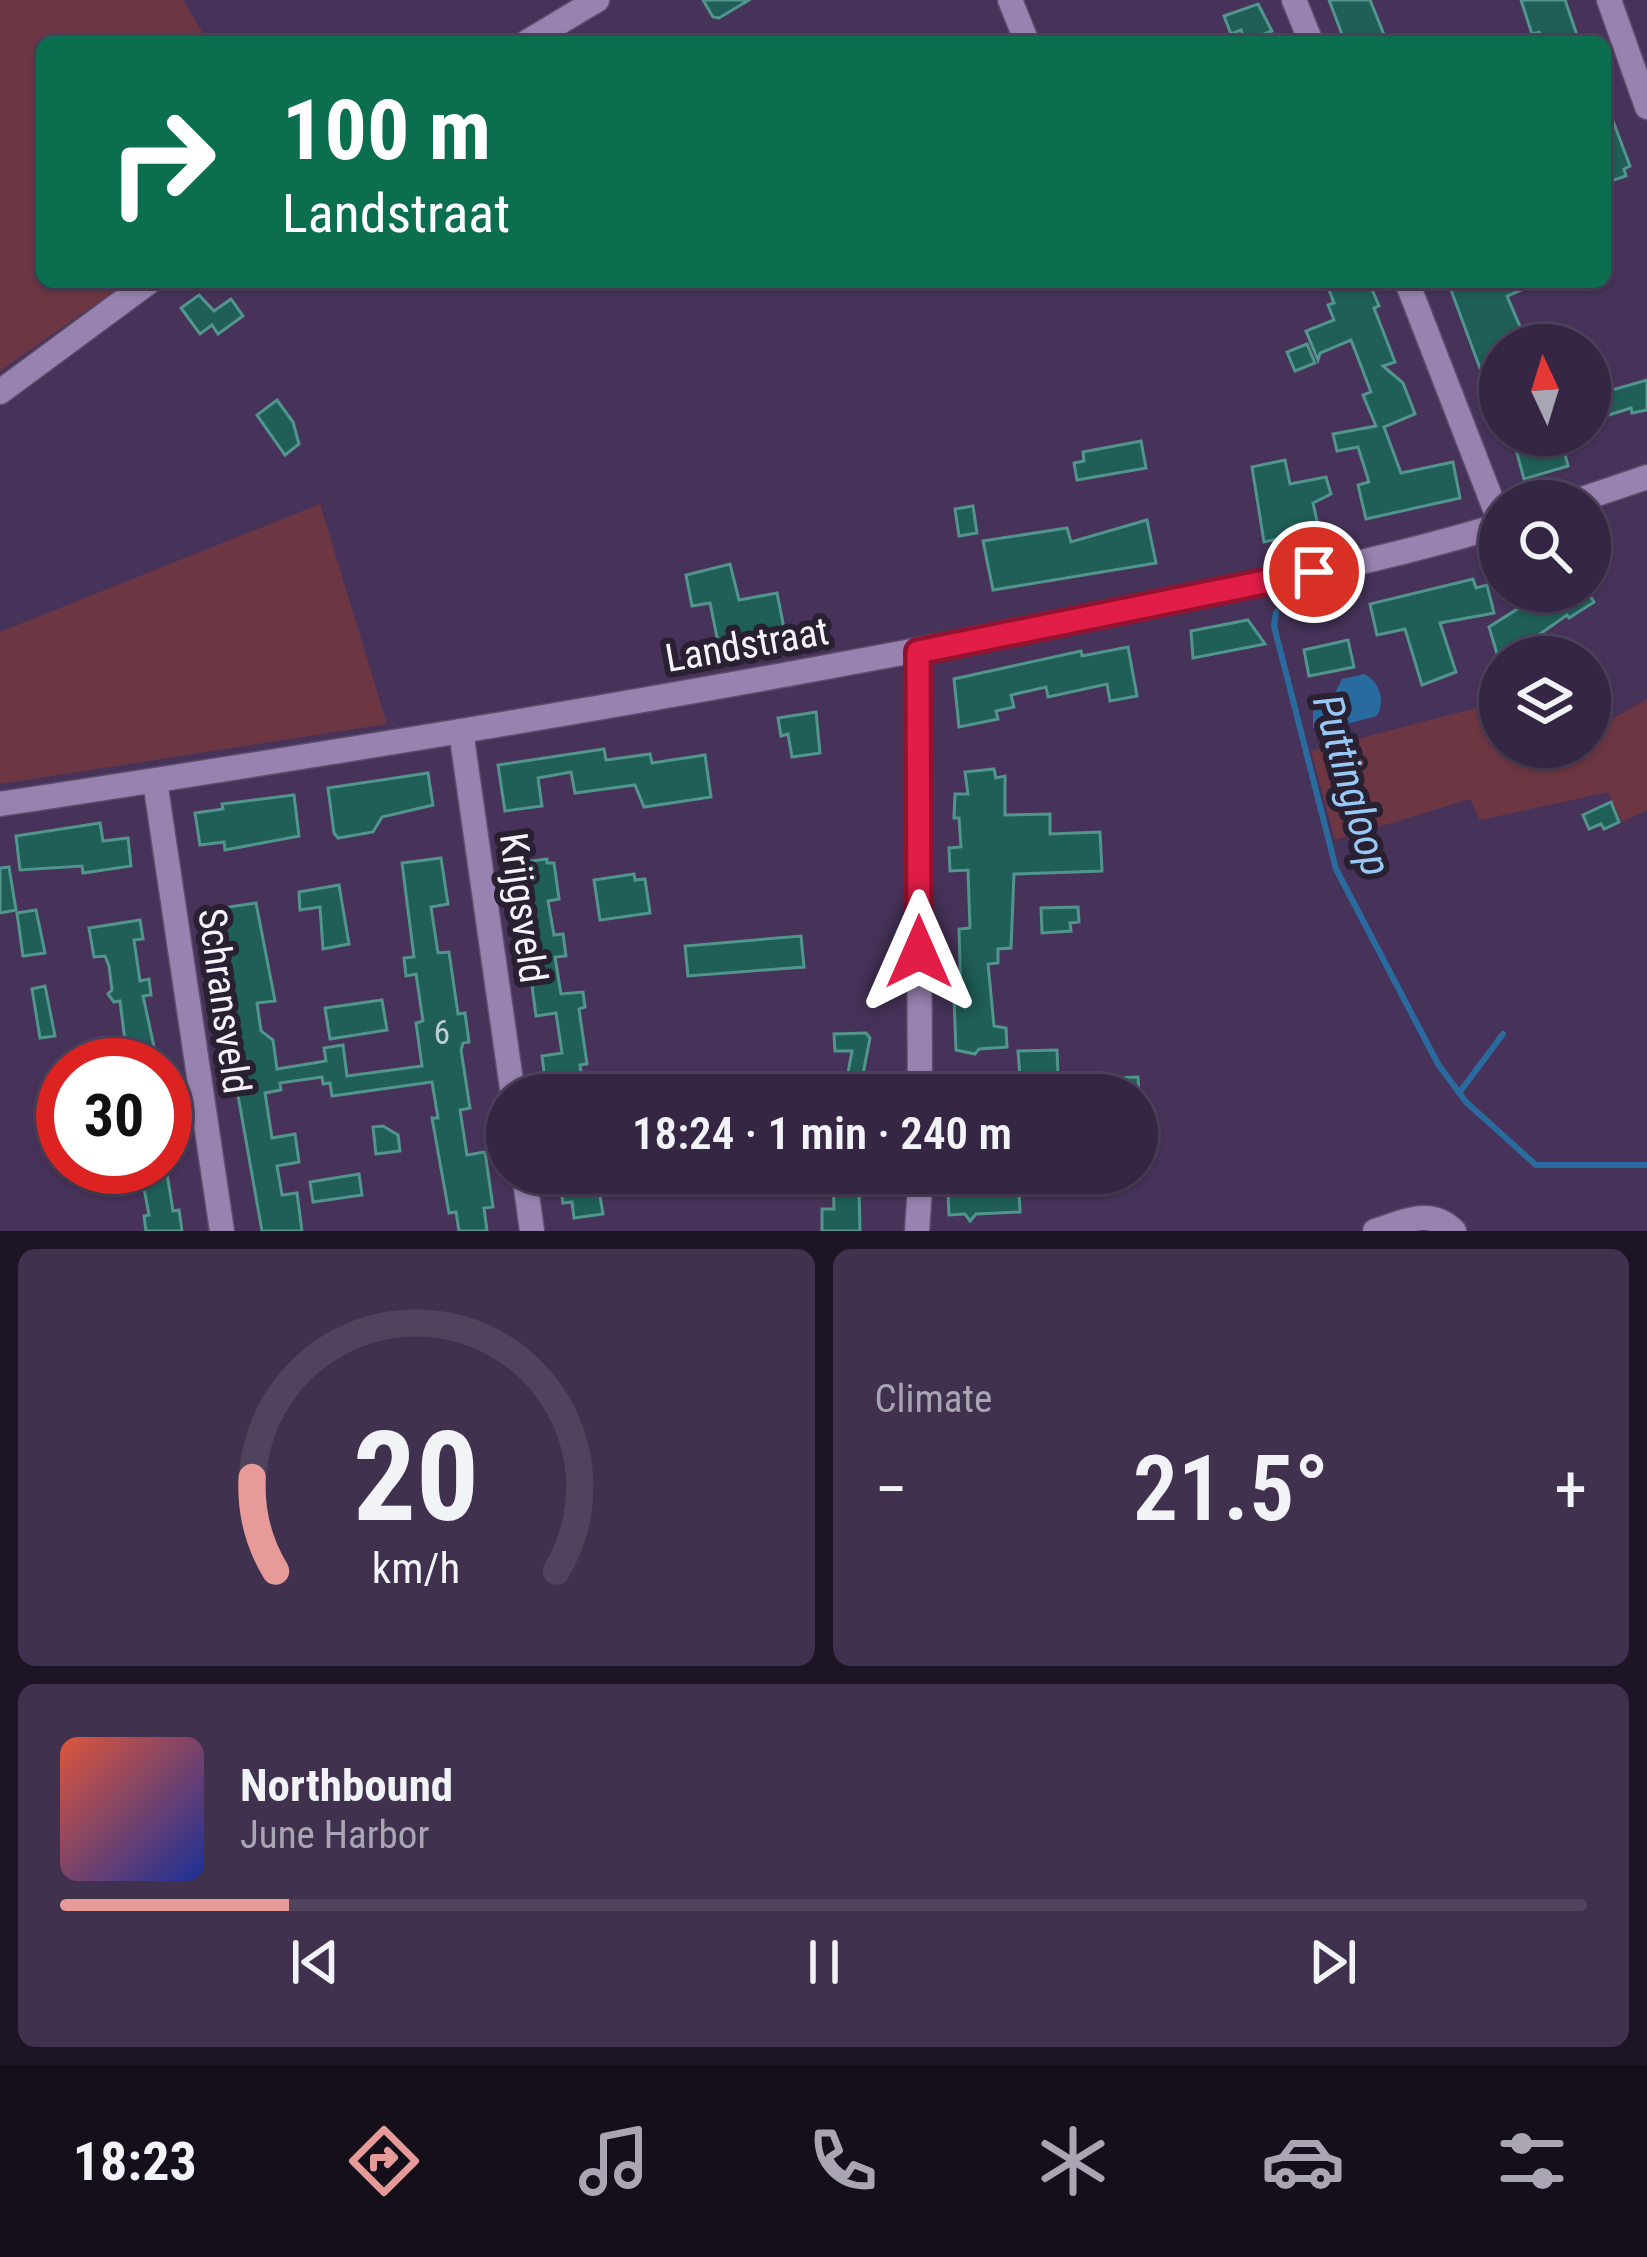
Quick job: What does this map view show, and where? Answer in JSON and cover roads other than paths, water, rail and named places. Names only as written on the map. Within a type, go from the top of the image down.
[{"type":"street","points":[[537,36],[597,0]]},
{"type":"street","points":[[1010,0],[1025,36]]},
{"type":"street","points":[[1294,0],[1309,36]]},
{"type":"street","points":[[1609,0],[1647,107]]},
{"type":"street","points":[[0,392],[141,288]]},
{"type":"street","points":[[1409,288],[1483,480]]},
{"type":"street","points":[[1611,490],[1647,478]]},
{"type":"street","name":"Landstraat","points":[[0,804],[918,652],[1405,554],[1479,531]]},
{"type":"street","points":[[918,652],[920,1074]]},
{"type":"street","name":"Krijgsveld","points":[[461,731],[510,1074]]},
{"type":"street","name":"Schransveld","points":[[155,781],[222,1231]]},
{"type":"street","points":[[527,1194],[532,1231]]},
{"type":"street","points":[[917,1231],[920,1194]]},
{"type":"street","points":[[1375,1231],[1430,1216],[1454,1231]]},
{"type":"water","points":[[1364,674],[1380,692],[1377,716],[1313,728],[1313,708],[1333,697],[1342,679]]},
{"type":"waterway","name":"Puttingloop","points":[[1276,612],[1274,626],[1336,869],[1438,1064],[1466,1102],[1536,1165],[1647,1165]]},
{"type":"waterway","points":[[1459,1093],[1503,1034]]}]
